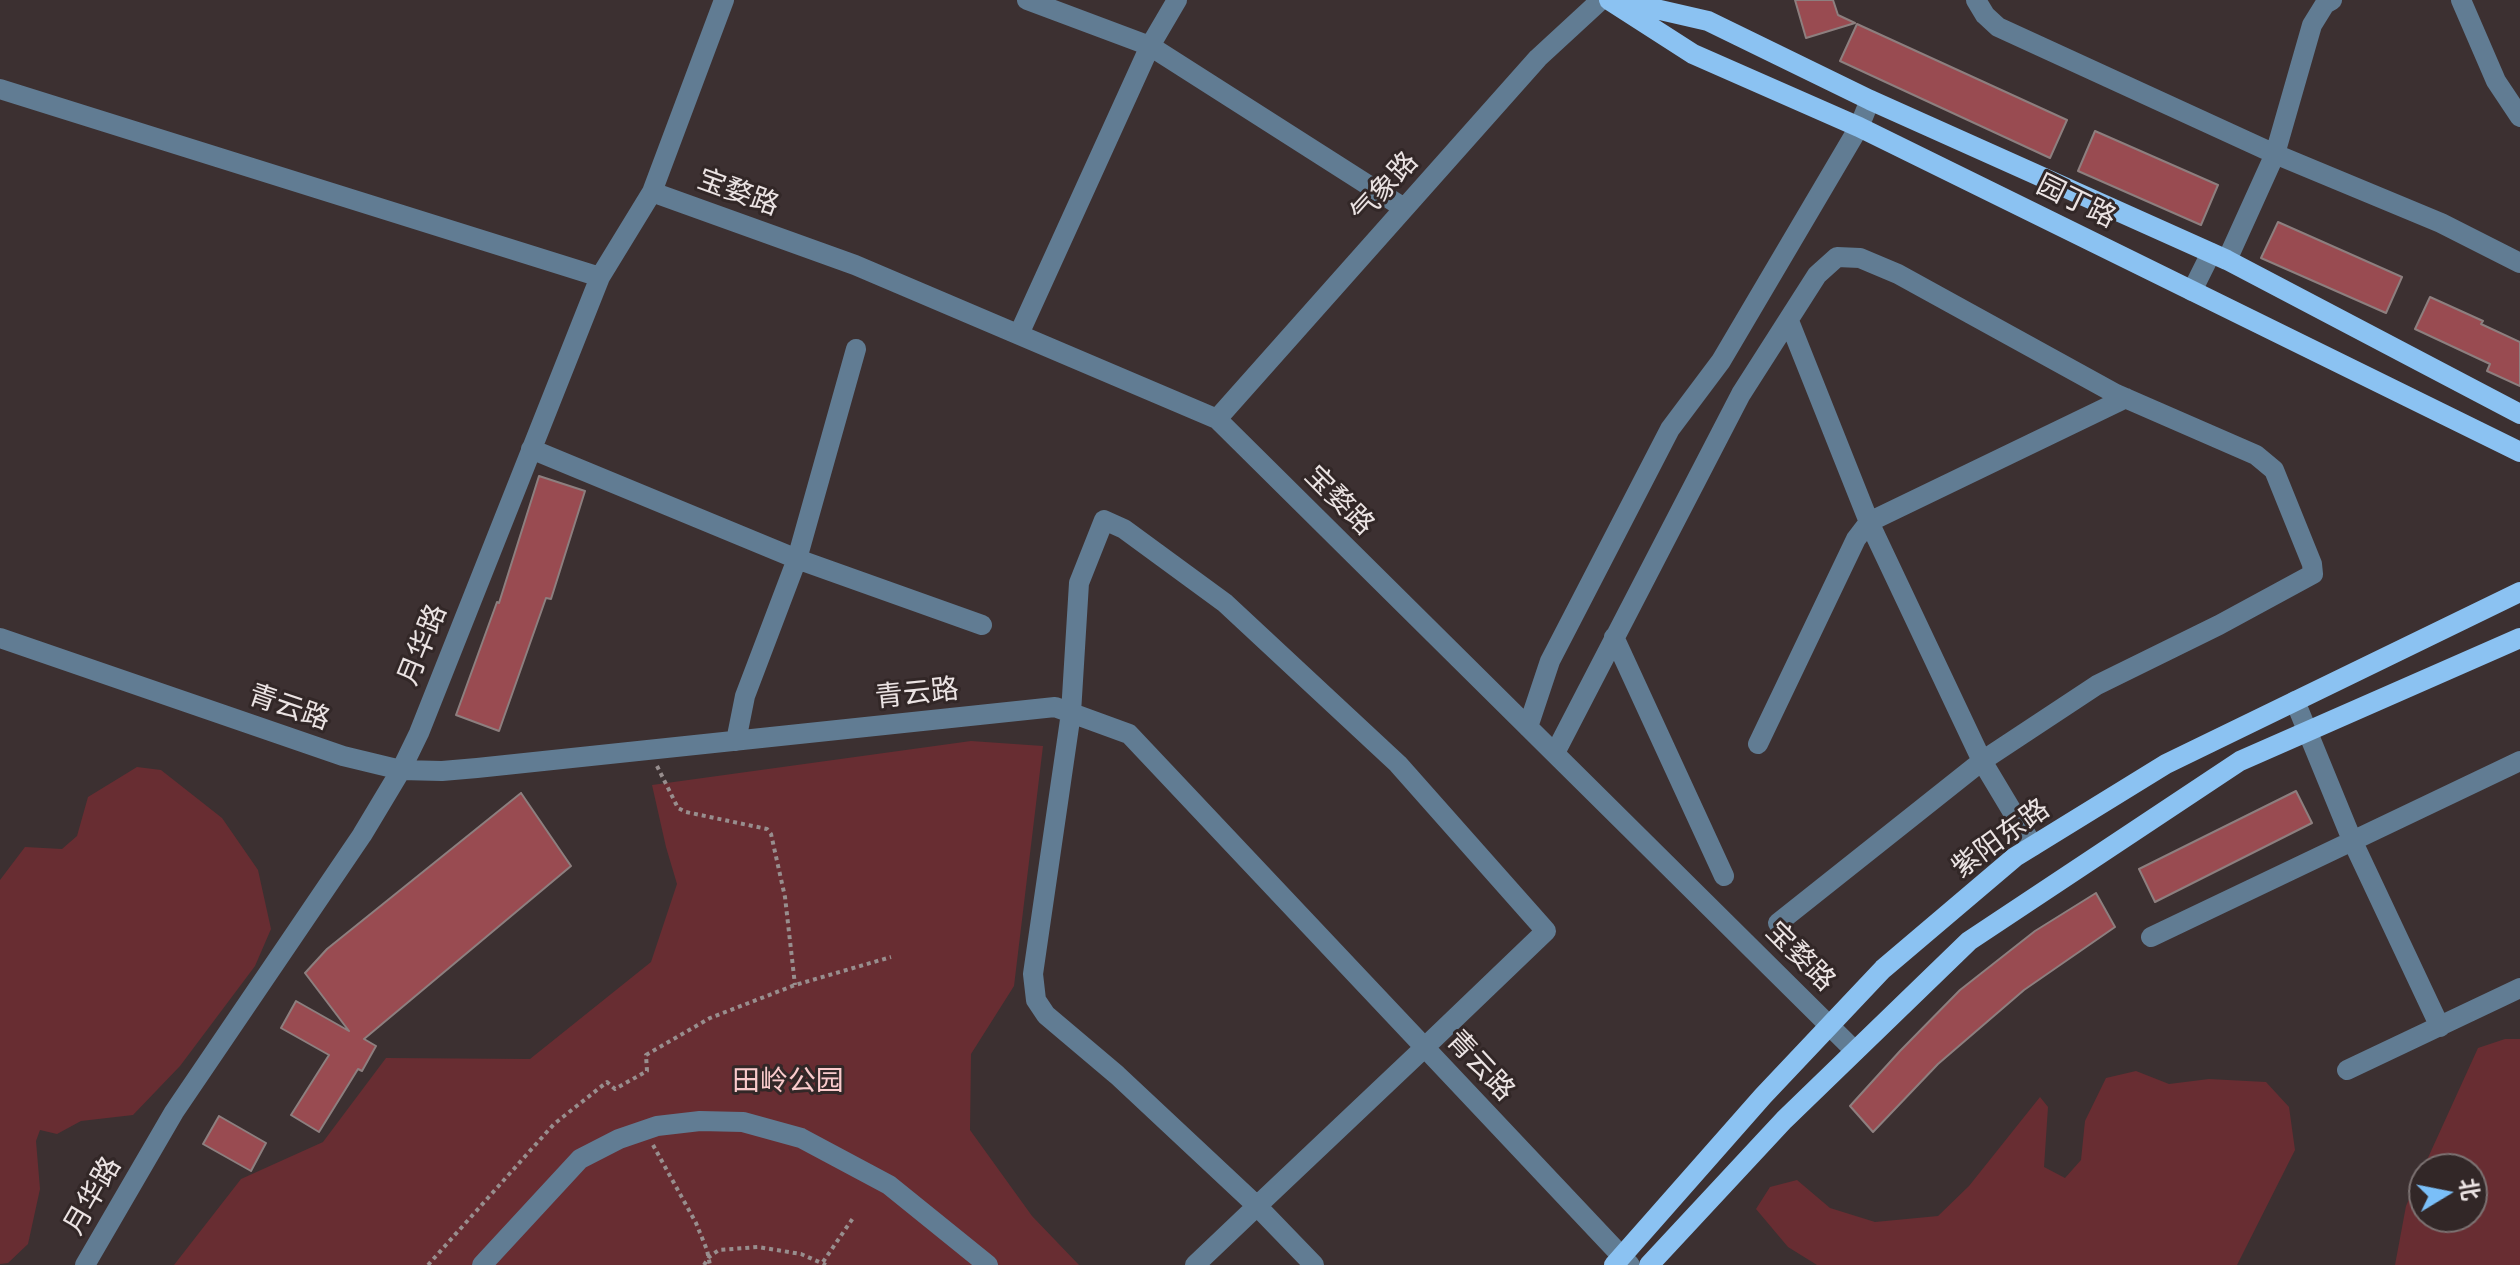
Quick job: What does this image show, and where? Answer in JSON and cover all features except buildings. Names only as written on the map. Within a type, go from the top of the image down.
[{"type":"main road","name":"园丁路","points":[[1609,0],[1693,54],[1859,127],[2520,452]]},
{"type":"main road","name":"园丁路","points":[[1618,0],[1708,21],[1870,100],[2219,257],[2520,414]]},
{"type":"main road","name":"紫阳东路","points":[[1622,1262],[1883,969],[2015,857],[2166,764],[2520,592]]},
{"type":"main road","points":[[1649,1265],[1784,1120],[1969,941],[2240,761],[2520,638]]},
{"type":"street","name":"月华路","points":[[85,1265],[174,1112],[362,835],[401,770],[600,277],[652,192],[724,0]]},
{"type":"street","points":[[1027,0],[1150,46],[1404,208]]},
{"type":"street","points":[[1019,334],[1150,46],[1177,0]]},
{"type":"street","name":"气象路","points":[[1217,419],[1538,58],[1601,0]]},
{"type":"street","points":[[1976,0],[1985,15],[1998,27],[2275,154],[2441,223],[2520,263]]},
{"type":"street","points":[[2192,291],[2219,257],[2275,154],[2312,25],[2325,4],[2332,0]]},
{"type":"street","points":[[2461,0],[2496,81],[2520,117]]},
{"type":"street","points":[[0,89],[600,277]]},
{"type":"street","points":[[1528,727],[1550,661],[1670,429],[1721,361],[1859,127],[1870,100]]},
{"type":"street","name":"宝婺路","points":[[652,192],[855,265],[1217,419],[1855,1051]]},
{"type":"street","points":[[1555,753],[1741,394],[1817,275],[1837,257],[1860,258],[1898,274],[2126,398],[2256,455],[2274,470],[2312,564],[2313,574],[2097,685],[1982,761],[1778,923]]},
{"type":"street","points":[[1789,321],[1869,522],[1982,761],[2033,846]]},
{"type":"street","points":[[736,741],[745,696],[797,559],[856,349]]},
{"type":"street","points":[[1758,744],[1856,539],[1869,522],[2126,398]]},
{"type":"street","points":[[531,449],[797,559],[982,625]]},
{"type":"street","points":[[1195,1265],[1257,1206],[1424,1048],[1546,931],[1398,764],[1364,732],[1225,603],[1124,529],[1104,520],[1079,583],[1071,713],[1033,974],[1036,1000],[1046,1015],[1117,1075],[1257,1206],[1314,1265]]},
{"type":"street","points":[[1614,637],[1724,876]]},
{"type":"street","name":"青云路","points":[[0,638],[343,756],[401,770],[442,771],[1055,707],[1129,734],[1622,1262]]},
{"type":"street","points":[[2295,701],[2352,840],[2440,1027]]},
{"type":"street","points":[[2151,937],[2520,761]]},
{"type":"street","points":[[2347,1070],[2520,988]]},
{"type":"street","points":[[482,1265],[580,1159],[645,1130],[700,1121],[743,1122],[801,1138],[889,1185],[988,1265]]},
{"type":"path","points":[[649,750],[678,808],[767,829],[771,834],[785,897],[795,985]]},
{"type":"path","points":[[428,1265],[554,1124],[607,1082],[615,1089],[647,1071],[646,1055],[710,1018],[795,985],[891,957]]},
{"type":"path","points":[[645,1130],[696,1223],[709,1257],[707,1265]]},
{"type":"path","points":[[709,1257],[719,1250],[758,1247],[801,1254],[824,1264],[853,1218]]},
{"type":"green space","name":"田岭公园","points":[[971,741],[1043,746],[1014,986],[971,1054],[970,1130],[1032,1216],[1079,1265],[174,1265],[241,1179],[323,1142],[386,1058],[530,1059],[651,962],[677,884],[652,785]]},
{"type":"green space","points":[[137,767],[161,770],[222,818],[258,870],[271,929],[255,966],[180,1066],[133,1115],[81,1121],[57,1134],[40,1130],[36,1141],[40,1189],[28,1244],[8,1263],[0,1264],[0,880],[25,847],[62,849],[77,836],[88,797]]},
{"type":"green space","points":[[2505,1039],[2520,1039],[2520,1265],[2395,1265],[2408,1202],[2408,1233],[2488,1233],[2488,1153],[2430,1153],[2478,1048]]},
{"type":"green space","points":[[2136,1071],[2169,1084],[2209,1079],[2266,1082],[2289,1107],[2295,1150],[2237,1265],[1817,1265],[1788,1247],[1756,1209],[1770,1187],[1797,1180],[1830,1208],[1875,1222],[1938,1216],[1969,1186],[2040,1097],[2048,1107],[2044,1167],[2065,1178],[2081,1160],[2085,1121],[2106,1078]]}]
